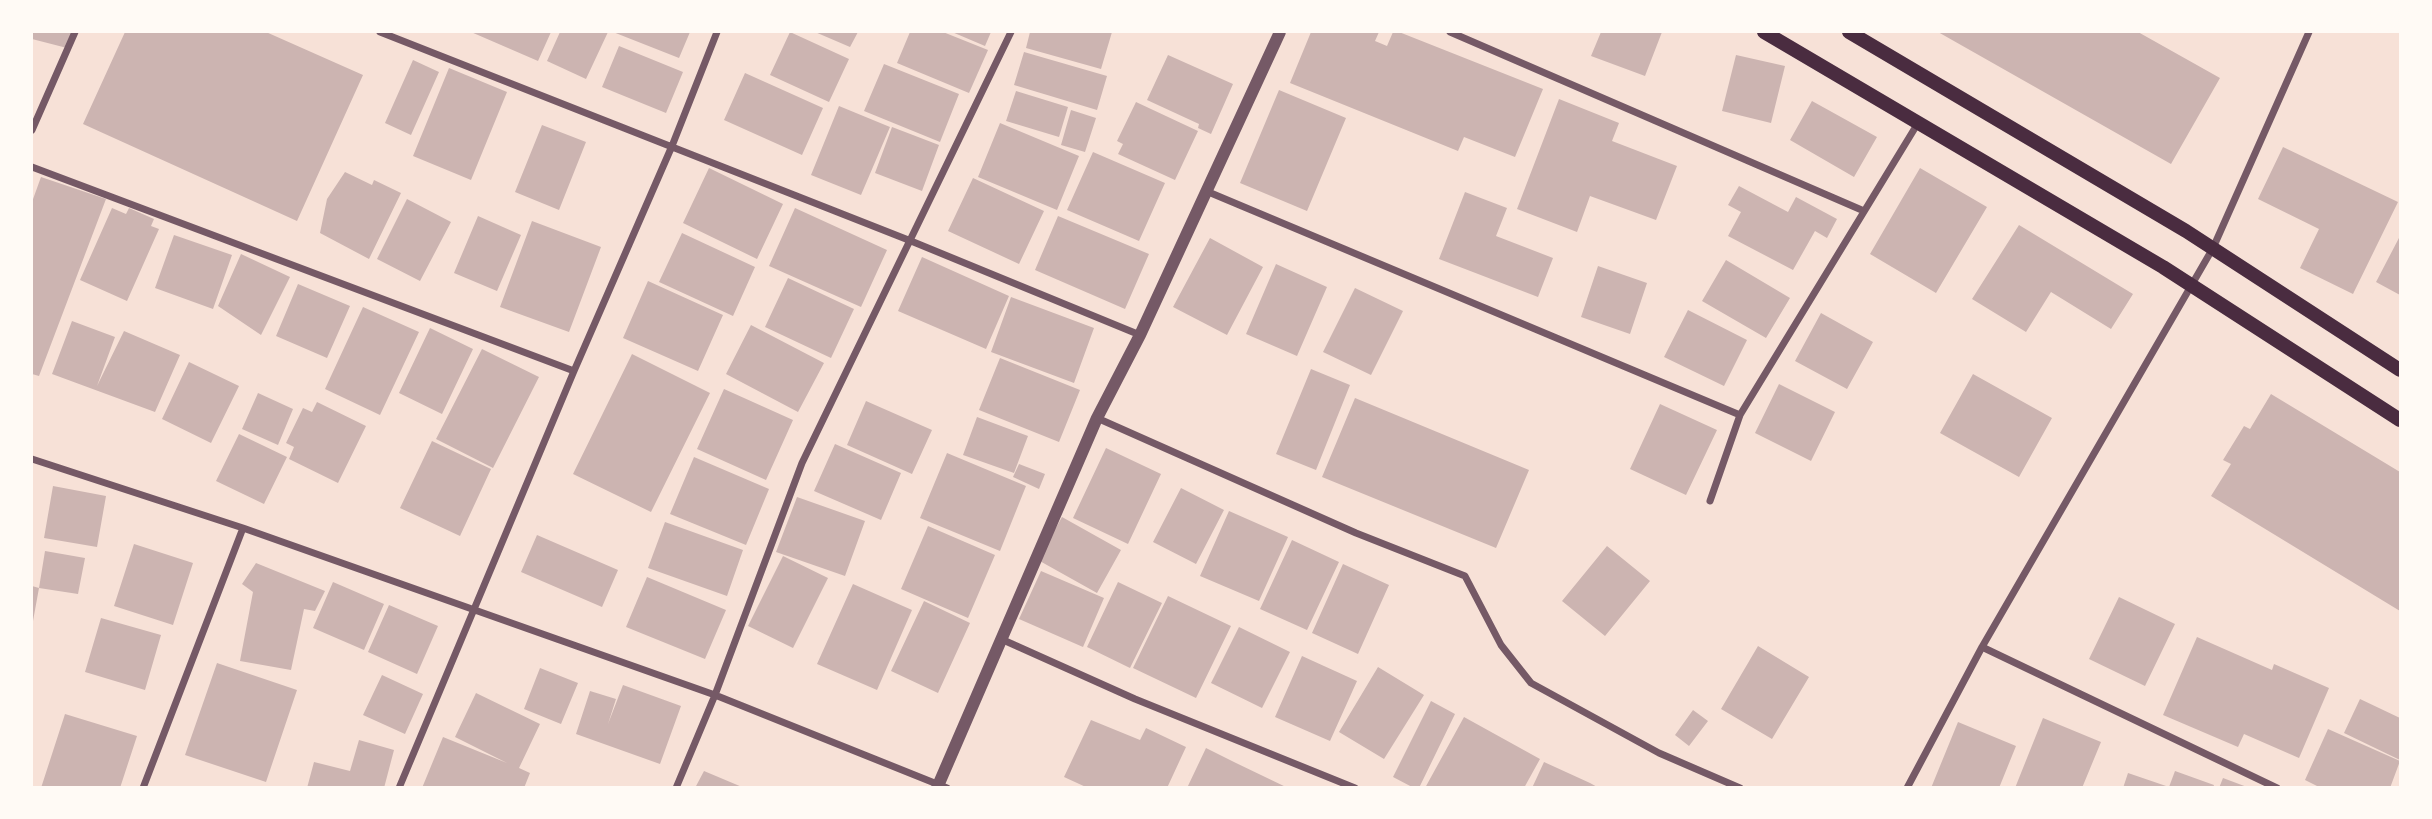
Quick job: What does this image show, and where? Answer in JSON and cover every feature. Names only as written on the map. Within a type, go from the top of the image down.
[{"type":"main road","points":[[1764,32],[2191,285],[2400,420]]},
{"type":"main road","points":[[1849,32],[2213,248],[2400,370]]},
{"type":"street","points":[[32,130],[75,32]]},
{"type":"street","points":[[380,32],[911,241],[1140,335]]},
{"type":"street","points":[[399,788],[574,371],[672,146],[717,32]]},
{"type":"street","points":[[676,788],[715,695],[802,463],[1011,32]]},
{"type":"street","points":[[32,459],[243,527],[715,695],[941,786],[1001,639],[1097,418],[1140,335],[1280,32]]},
{"type":"street","points":[[1450,32],[1864,211]]},
{"type":"street","points":[[1907,788],[1982,647],[2213,248],[2309,32]]},
{"type":"street","points":[[1710,501],[1740,415],[1919,122]]},
{"type":"street","points":[[32,167],[574,371]]},
{"type":"street","points":[[1206,191],[1740,415]]},
{"type":"street","points":[[1097,418],[1356,533],[1465,576],[1501,645],[1531,683],[1659,753],[1740,788]]},
{"type":"street","points":[[143,788],[243,527]]},
{"type":"street","points":[[1001,639],[1135,699],[1355,788]]},
{"type":"street","points":[[1982,647],[2277,788]]},
{"type":"building","points":[[32,32],[72,32],[67,48],[32,39]]},
{"type":"building","points":[[125,32],[266,32],[363,75],[297,221],[83,124]]},
{"type":"building","points":[[471,32],[551,32],[538,61]]},
{"type":"building","points":[[560,32],[608,32],[586,79],[547,61]]},
{"type":"building","points":[[613,32],[690,32],[679,58]]},
{"type":"building","points":[[790,32],[849,59],[829,102],[770,75]]},
{"type":"building","points":[[815,32],[858,32],[850,47]]},
{"type":"building","points":[[910,32],[943,32],[988,50],[969,93],[897,63]]},
{"type":"building","points":[[952,32],[991,32],[985,46]]},
{"type":"building","points":[[1030,32],[1112,32],[1101,69],[1026,48]]},
{"type":"building","points":[[1311,32],[1379,32],[1375,41],[1387,46],[1393,32],[1399,32],[1543,89],[1515,157],[1464,137],[1458,151],[1290,83]]},
{"type":"building","points":[[1601,32],[1662,32],[1645,76],[1591,56]]},
{"type":"building","points":[[1938,32],[2138,32],[2220,78],[2171,164]]},
{"type":"building","points":[[619,46],[683,72],[666,113],[602,87]]},
{"type":"building","points":[[1024,52],[1107,76],[1097,110],[1014,85]]},
{"type":"building","points":[[1168,55],[1233,84],[1211,134],[1198,128],[1199,124],[1147,100]]},
{"type":"building","points":[[1736,55],[1785,66],[1771,123],[1722,111]]},
{"type":"building","points":[[413,60],[439,72],[411,135],[385,123]]},
{"type":"building","points":[[884,64],[959,94],[940,142],[864,111]]},
{"type":"building","points":[[449,68],[507,92],[471,180],[413,156]]},
{"type":"building","points":[[745,73],[823,108],[802,155],[724,120]]},
{"type":"building","points":[[1279,90],[1346,118],[1307,211],[1240,183]]},
{"type":"building","points":[[1016,91],[1068,107],[1059,137],[1006,121]]},
{"type":"building","points":[[1559,99],[1619,123],[1612,141],[1677,166],[1656,220],[1590,196],[1577,232],[1517,209]]},
{"type":"building","points":[[1812,101],[1877,137],[1854,177],[1790,140]]},
{"type":"building","points":[[1136,102],[1198,131],[1175,180],[1118,154],[1123,144],[1117,141]]},
{"type":"building","points":[[839,106],[890,127],[861,195],[811,175]]},
{"type":"building","points":[[1071,110],[1096,118],[1085,152],[1061,145]]},
{"type":"building","points":[[1000,123],[1079,156],[1057,210],[978,177]]},
{"type":"building","points":[[542,125],[586,142],[559,210],[515,192]]},
{"type":"building","points":[[892,127],[939,145],[922,191],[875,173]]},
{"type":"building","points":[[2283,147],[2398,202],[2353,294],[2300,268],[2319,229],[2258,199]]},
{"type":"building","points":[[1093,152],[1165,183],[1139,241],[1067,210]]},
{"type":"building","points":[[709,168],[783,204],[757,259],[683,223]]},
{"type":"building","points":[[1920,168],[1987,207],[1936,293],[1870,254]]},
{"type":"building","points":[[345,172],[372,185],[374,180],[401,193],[369,259],[320,233],[327,199]]},
{"type":"building","points":[[41,177],[106,199],[39,376],[32,374],[32,202]]},
{"type":"building","points":[[973,178],[1044,211],[1019,264],[948,231]]},
{"type":"building","points":[[1739,186],[1788,212],[1796,197],[1837,219],[1827,238],[1815,231],[1793,270],[1728,236],[1741,212],[1728,205]]},
{"type":"building","points":[[1465,192],[1507,208],[1496,236],[1553,258],[1538,297],[1439,259]]},
{"type":"building","points":[[407,199],[451,222],[420,281],[377,259]]},
{"type":"building","points":[[112,208],[126,214],[129,208],[154,219],[151,226],[159,229],[127,301],[80,280]]},
{"type":"building","points":[[795,208],[887,250],[861,307],[769,266]]},
{"type":"building","points":[[478,216],[521,235],[497,291],[454,273]]},
{"type":"building","points":[[1058,216],[1149,254],[1125,309],[1035,270]]},
{"type":"building","points":[[532,221],[601,247],[569,332],[500,307]]},
{"type":"building","points":[[2019,225],[2133,294],[2111,329],[2051,292],[2026,332],[1972,299]]},
{"type":"building","points":[[682,233],[755,267],[733,316],[659,282]]},
{"type":"building","points":[[174,235],[232,255],[213,309],[155,288]]},
{"type":"building","points":[[2400,236],[2400,295],[2376,282]]},
{"type":"building","points":[[1210,238],[1263,267],[1227,335],[1173,307]]},
{"type":"building","points":[[241,254],[290,277],[261,335],[218,306]]},
{"type":"building","points":[[922,257],[1009,296],[986,349],[898,311]]},
{"type":"building","points":[[1726,260],[1790,298],[1766,338],[1702,301]]},
{"type":"building","points":[[1276,264],[1327,287],[1297,356],[1246,334]]},
{"type":"building","points":[[1598,266],[1647,283],[1630,334],[1581,317]]},
{"type":"building","points":[[788,278],[854,309],[831,358],[765,327]]},
{"type":"building","points":[[648,281],[723,315],[698,371],[623,338]]},
{"type":"building","points":[[298,284],[350,306],[327,358],[276,336]]},
{"type":"building","points":[[1355,288],[1403,311],[1371,375],[1323,352]]},
{"type":"building","points":[[1011,297],[1094,328],[1074,383],[991,352]]},
{"type":"building","points":[[363,307],[419,332],[380,415],[325,389]]},
{"type":"building","points":[[1688,310],[1747,340],[1724,386],[1664,357]]},
{"type":"building","points":[[1821,313],[1873,342],[1847,389],[1795,361]]},
{"type":"building","points":[[72,321],[115,337],[97,386],[124,331],[180,355],[155,412],[52,374]]},
{"type":"building","points":[[751,325],[824,363],[798,412],[726,374]]},
{"type":"building","points":[[430,328],[473,349],[442,414],[399,393]]},
{"type":"building","points":[[482,349],[539,377],[493,468],[436,439]]},
{"type":"building","points":[[632,354],[710,393],[651,512],[573,474]]},
{"type":"building","points":[[1000,358],[1080,390],[1059,442],[979,410]]},
{"type":"building","points":[[189,362],[239,386],[211,443],[162,419]]},
{"type":"building","points":[[1311,369],[1350,385],[1316,470],[1276,454]]},
{"type":"building","points":[[1973,374],[2052,418],[2019,477],[1940,433]]},
{"type":"building","points":[[1779,384],[1835,412],[1811,461],[1755,433]]},
{"type":"building","points":[[724,389],[793,420],[766,480],[697,449]]},
{"type":"building","points":[[258,393],[293,409],[278,445],[242,429]]},
{"type":"building","points":[[2271,394],[2400,472],[2400,611],[2211,496],[2231,464],[2223,460],[2244,426],[2250,429]]},
{"type":"building","points":[[1355,398],[1529,470],[1496,548],[1322,477]]},
{"type":"building","points":[[866,401],[932,430],[912,474],[847,445]]},
{"type":"building","points":[[317,402],[366,426],[338,483],[289,459],[294,447],[286,443],[303,408],[312,412]]},
{"type":"building","points":[[1660,404],[1717,430],[1686,495],[1630,469]]},
{"type":"building","points":[[977,417],[1028,436],[1014,473],[963,455]]},
{"type":"building","points":[[239,434],[287,457],[264,504],[216,481]]},
{"type":"building","points":[[432,441],[491,469],[460,536],[400,508]]},
{"type":"building","points":[[835,444],[901,473],[881,520],[814,491]]},
{"type":"building","points":[[1106,448],[1161,474],[1128,544],[1073,518]]},
{"type":"building","points":[[947,453],[1026,486],[1000,551],[920,518]]},
{"type":"building","points":[[694,457],[769,489],[746,545],[670,514]]},
{"type":"building","points":[[1019,464],[1045,474],[1039,489],[1013,477]]},
{"type":"building","points":[[53,486],[106,496],[97,547],[44,538]]},
{"type":"building","points":[[1181,488],[1224,510],[1196,564],[1153,542]]},
{"type":"building","points":[[797,497],[865,521],[845,576],[776,552]]},
{"type":"building","points":[[1229,511],[1288,537],[1259,601],[1200,576]]},
{"type":"building","points":[[1062,517],[1121,550],[1097,593],[1038,560]]},
{"type":"building","points":[[665,522],[743,550],[727,596],[648,568]]},
{"type":"building","points":[[928,526],[995,555],[968,618],[901,589]]},
{"type":"building","points":[[537,535],[618,570],[602,607],[521,572]]},
{"type":"building","points":[[1292,540],[1339,562],[1307,630],[1260,609]]},
{"type":"building","points":[[134,544],[193,563],[173,625],[114,606]]},
{"type":"building","points":[[1607,546],[1650,581],[1605,636],[1562,601]]},
{"type":"building","points":[[45,551],[85,558],[78,594],[39,588]]},
{"type":"building","points":[[783,556],[828,578],[793,648],[748,626]]},
{"type":"building","points":[[256,563],[325,591],[315,611],[304,609],[291,670],[240,661],[253,592],[242,584]]},
{"type":"building","points":[[1343,564],[1389,585],[1358,654],[1312,633]]},
{"type":"building","points":[[1041,571],[1104,598],[1083,647],[1019,619]]},
{"type":"building","points":[[647,577],[726,610],[705,659],[626,627]]},
{"type":"building","points":[[333,582],[384,604],[364,650],[313,628]]},
{"type":"building","points":[[1118,582],[1162,603],[1130,668],[1087,647]]},
{"type":"building","points":[[853,584],[912,610],[877,690],[817,664]]},
{"type":"building","points":[[32,586],[39,588],[33,621],[32,621]]},
{"type":"building","points":[[1168,596],[1231,626],[1196,698],[1133,668]]},
{"type":"building","points":[[2119,597],[2175,624],[2145,686],[2089,659]]},
{"type":"building","points":[[924,601],[970,623],[938,693],[891,671]]},
{"type":"building","points":[[389,605],[438,626],[417,674],[368,652]]},
{"type":"building","points":[[101,618],[161,635],[145,690],[85,672]]},
{"type":"building","points":[[1239,627],[1290,652],[1262,708],[1211,683]]},
{"type":"building","points":[[2197,637],[2272,670],[2274,664],[2329,688],[2299,758],[2244,734],[2238,747],[2163,715]]},
{"type":"building","points":[[1758,646],[1809,677],[1772,739],[1721,709]]},
{"type":"building","points":[[1302,656],[1357,681],[1330,741],[1275,717]]},
{"type":"building","points":[[217,663],[297,690],[266,782],[185,755]]},
{"type":"building","points":[[1378,667],[1424,695],[1384,759],[1339,732]]},
{"type":"building","points":[[540,668],[578,683],[561,724],[524,709]]},
{"type":"building","points":[[382,675],[423,694],[405,734],[363,715]]},
{"type":"building","points":[[623,685],[681,706],[660,764],[576,734],[590,691],[616,699],[608,724]]},
{"type":"building","points":[[476,693],[540,724],[519,768],[530,773],[524,788],[422,788],[443,737],[507,763],[455,737]]},
{"type":"building","points":[[2360,699],[2400,718],[2400,760],[2344,733]]},
{"type":"building","points":[[1431,701],[1455,714],[1419,788],[1414,788],[1393,777]]},
{"type":"building","points":[[1693,710],[1708,721],[1689,746],[1675,735]]},
{"type":"building","points":[[65,714],[137,736],[120,788],[41,788]]},
{"type":"building","points":[[1464,717],[1540,759],[1524,788],[1425,788]]},
{"type":"building","points":[[2043,718],[2101,742],[2082,788],[2015,788]]},
{"type":"building","points":[[1091,720],[1140,740],[1146,728],[1186,747],[1167,788],[1088,788],[1064,777]]},
{"type":"building","points":[[1958,722],[2016,746],[1999,788],[1931,788]]},
{"type":"building","points":[[2328,729],[2400,761],[2390,788],[2321,788],[2305,780]]},
{"type":"building","points":[[359,740],[394,750],[384,788],[307,788],[314,762],[350,771]]},
{"type":"building","points":[[1206,748],[1236,763],[1288,788],[1187,788]]},
{"type":"building","points":[[1544,762],[1590,783],[1599,788],[1532,788]]},
{"type":"building","points":[[704,771],[742,787],[742,788],[695,788]]},
{"type":"building","points":[[2175,771],[2214,785],[2213,788],[2123,788],[2128,773],[2169,787]]},
{"type":"building","points":[[2223,778],[2247,787],[2247,788],[2219,788]]}]
